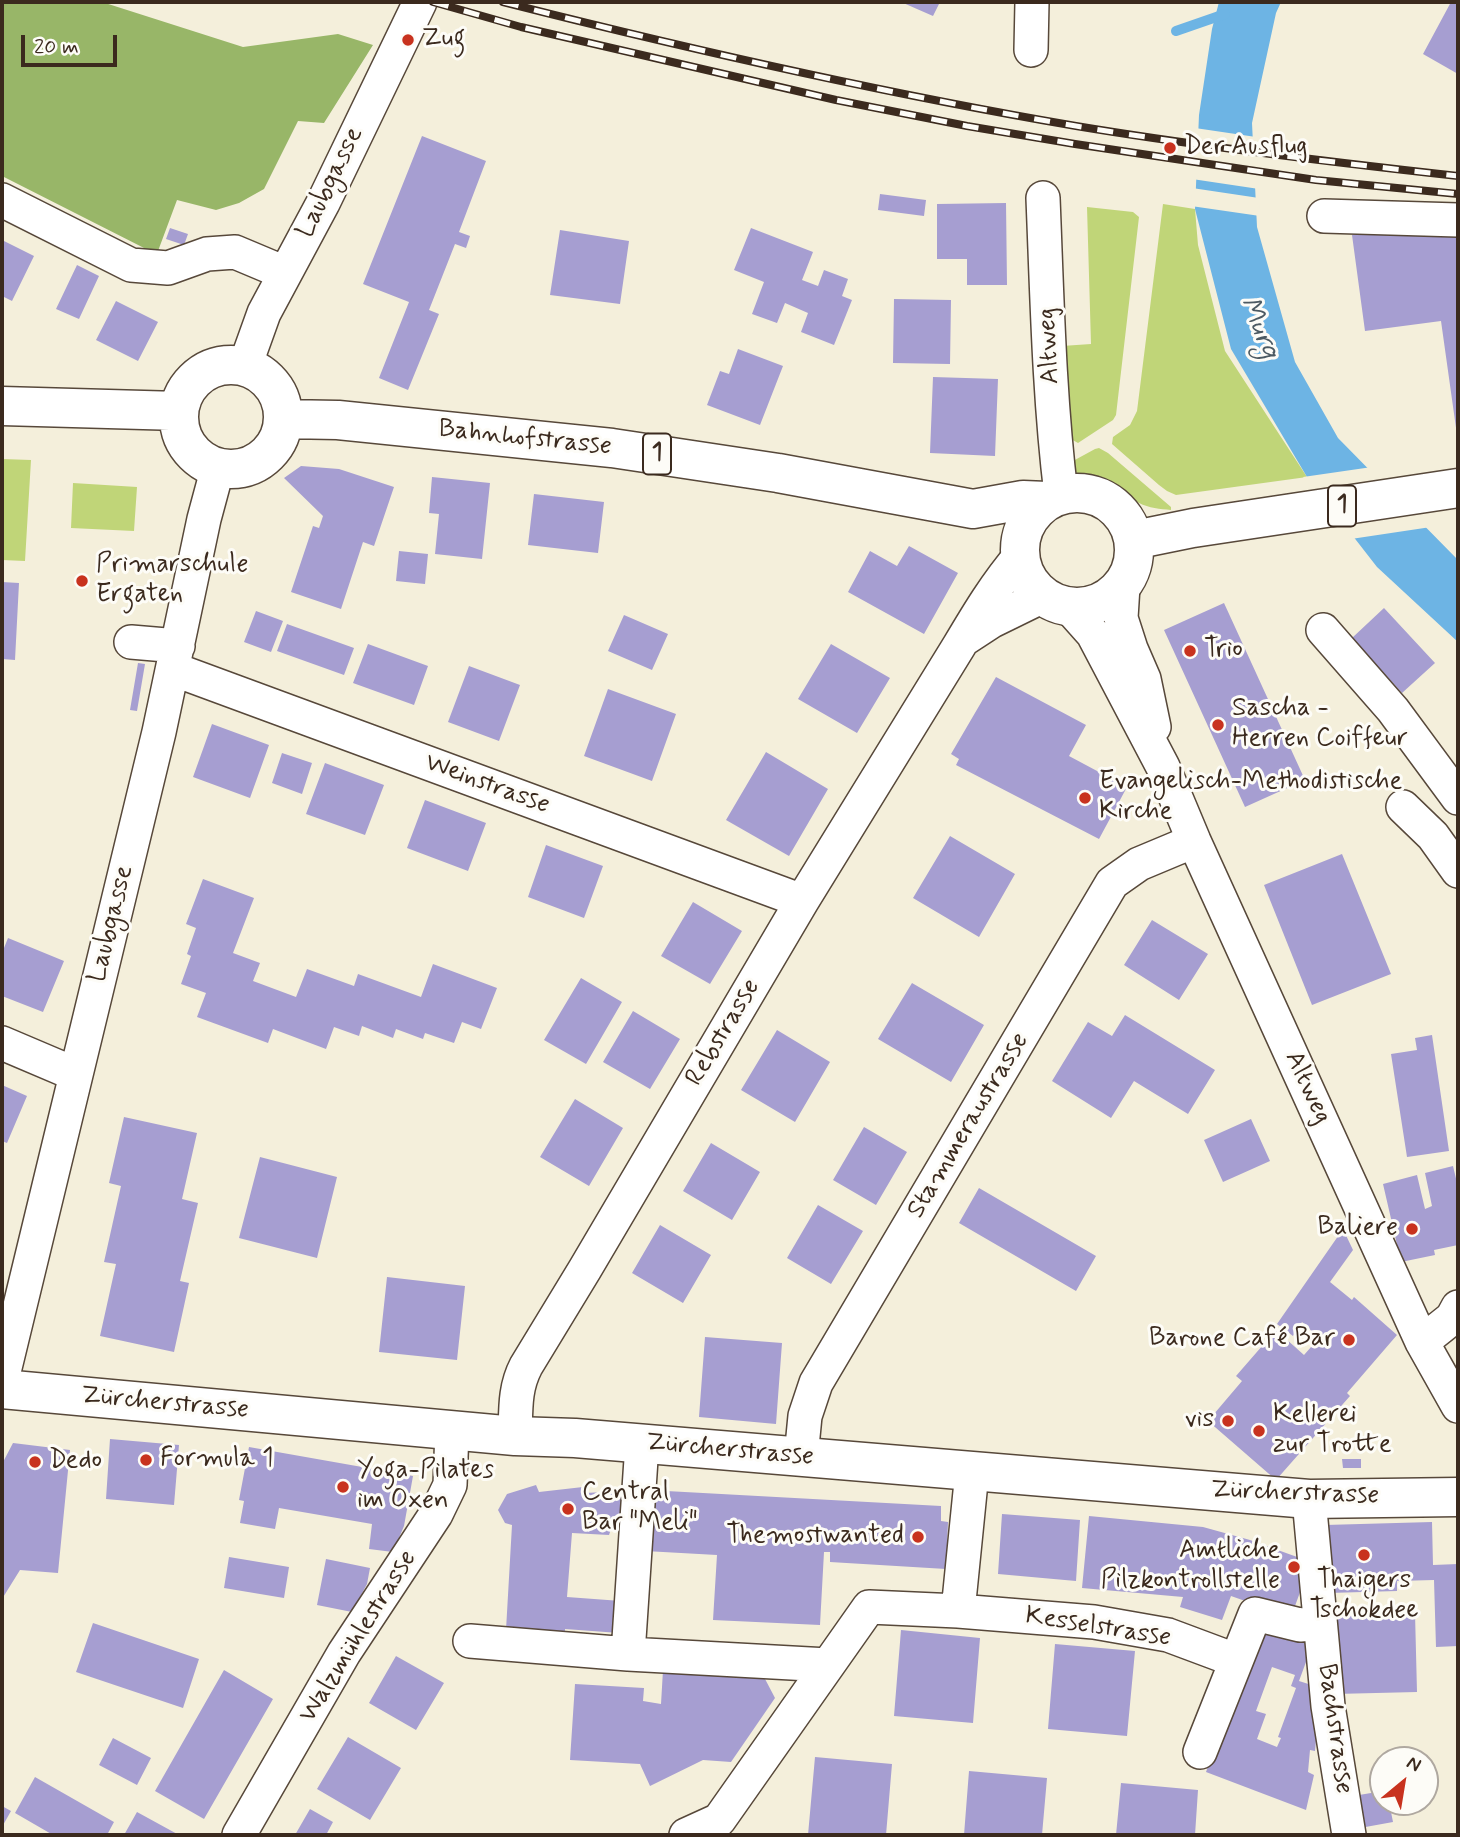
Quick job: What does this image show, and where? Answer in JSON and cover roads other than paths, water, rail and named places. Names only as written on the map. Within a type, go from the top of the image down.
[{"type":"main road","points":[[230,364],[245,366],[261,374],[273,386],[281,402],[283,419],[280,434],[273,448],[262,459],[233,469],[218,467],[204,461],[184,440],[179,411],[190,384],[202,373],[230,364]]},
{"type":"main road","points":[[2,406],[179,411]]},
{"type":"main road","name":"Bahnhofstrasse","points":[[283,419],[338,420],[433,428],[612,448],[779,473],[973,509],[1054,497]]},
{"type":"main road","name":"1","points":[[1134,540],[1194,528],[1458,488]]},
{"type":"main road","points":[[1080,492],[1099,496],[1116,506],[1128,522],[1134,540],[1135,556],[1131,572],[1123,586],[1111,597],[1083,608],[1056,601],[1032,585],[1024,571],[1020,549],[1023,530],[1037,508],[1054,497],[1080,492]]},
{"type":"main road","name":"Bahnhofstrasse","points":[[973,509],[1020,549]]},
{"type":"main road","name":"Zürcherstrasse","points":[[2,1389],[515,1436],[575,1438],[1309,1499],[1458,1497]]},
{"type":"street","name":"Laubgasse","points":[[245,366],[264,313],[323,203],[420,2]]},
{"type":"street","points":[[1031,50],[1032,2]]},
{"type":"street","name":"Altweg","points":[[1043,198],[1057,461],[1054,497]]},
{"type":"street","points":[[2,200],[131,265],[168,268],[207,254],[235,252],[285,273]]},
{"type":"street","points":[[1332,216],[1458,219]]},
{"type":"street","name":"Laubgasse","points":[[2,1380],[138,819],[204,519],[218,467]]},
{"type":"street","name":"Rebstrasse","points":[[515,1436],[517,1390],[526,1366],[802,901],[980,609],[1020,549]]},
{"type":"street","name":"Altweg","points":[[1123,586],[1121,618],[1144,679],[1163,766]]},
{"type":"street","name":"Altweg","points":[[1056,601],[1093,634],[1163,766],[1194,841],[1422,1342],[1458,1406]]},
{"type":"street","name":"Rebstrasse","points":[[963,640],[992,621],[1056,601]]},
{"type":"street","points":[[1323,630],[1394,710],[1458,798]]},
{"type":"street","name":"Weinstrasse","points":[[131,642],[802,901]]},
{"type":"street","points":[[1403,807],[1433,836],[1458,872]]},
{"type":"street","name":"Stammeraustrasse","points":[[801,1457],[806,1416],[816,1383],[1112,883],[1139,864],[1194,841]]},
{"type":"street","points":[[2,1043],[75,1074]]},
{"type":"street","points":[[1422,1342],[1452,1318],[1458,1307]]},
{"type":"street","name":"Walzmühlestrasse","points":[[239,1835],[344,1653],[436,1514],[450,1485],[452,1430]]},
{"type":"street","points":[[628,1654],[642,1444]]},
{"type":"street","points":[[958,1611],[972,1472]]},
{"type":"street","name":"Bachstrasse","points":[[1309,1499],[1328,1706],[1349,1835]]},
{"type":"street","name":"Kesselstrasse","points":[[686,1835],[719,1820],[869,1607],[1094,1622],[1168,1635],[1235,1660]]},
{"type":"street","points":[[1200,1752],[1255,1614],[1300,1625],[1320,1623]]},
{"type":"street","points":[[470,1641],[628,1654],[828,1665]]},
{"type":"water","name":"Murg","points":[[1219,2],[1281,2],[1276,13],[1252,123],[1257,227],[1295,362],[1338,438],[1458,560],[1458,642],[1377,567],[1307,477],[1231,349],[1195,209],[1199,115],[1212,29]]},
{"type":"waterway","points":[[1176,31],[1225,14]]},
{"type":"railway","points":[[433,2],[521,27],[836,100],[967,126],[1316,180],[1458,194]]},
{"type":"railway","points":[[503,2],[788,70],[1004,113],[1124,134],[1458,176]]},
{"type":"place","name":"Zug","points":[[408,40]]},
{"type":"place","name":"Der Ausflug","points":[[1170,148]]},
{"type":"place","name":"Primarschule Ergaten","points":[[82,581]]},
{"type":"place","name":"Trio","points":[[1190,651]]},
{"type":"place","name":"Sascha - Herren Coiffeur","points":[[1218,725]]},
{"type":"place","name":"Evangelisch-Methodistische Kirche","points":[[1085,798]]},
{"type":"place","name":"Baliere","points":[[1412,1229]]},
{"type":"place","name":"Barone Café Bar","points":[[1349,1340]]},
{"type":"place","name":"vis","points":[[1228,1421]]},
{"type":"place","name":"Kellerei zur Trotte","points":[[1259,1431]]},
{"type":"place","name":"Formula 1","points":[[146,1460]]},
{"type":"place","name":"Dedo","points":[[35,1462]]},
{"type":"place","name":"Yoga-Pilates im Oxen","points":[[343,1487]]},
{"type":"place","name":"Central Bar \"Meli\"","points":[[568,1509]]},
{"type":"place","name":"Themostwanted","points":[[918,1537]]},
{"type":"place","name":"Thaigers Tschokdee","points":[[1364,1555]]},
{"type":"place","name":"Amtliche Pilzkontrollstelle","points":[[1294,1567]]}]
